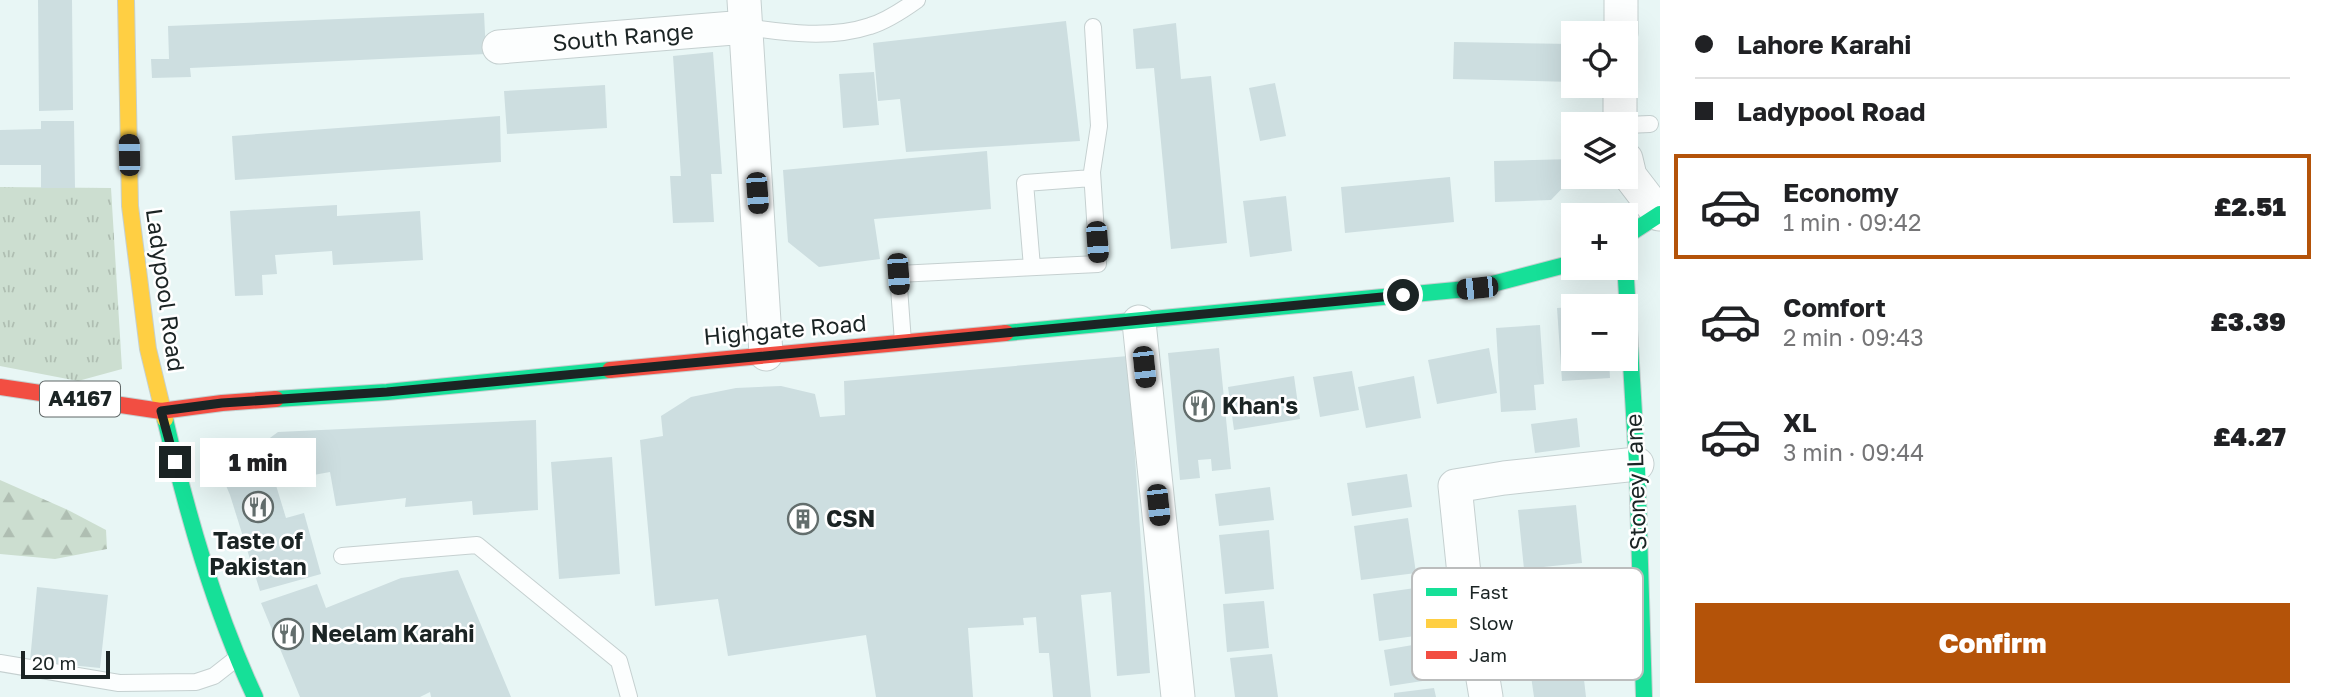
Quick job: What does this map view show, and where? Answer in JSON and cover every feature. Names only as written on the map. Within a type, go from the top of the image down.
[{"type":"main road","name":"Ladypool Road","points":[[126,0],[130,205],[148,349],[161,411],[215,594],[237,658],[255,697]]},
{"type":"main road","points":[[1638,228],[1660,214]]},
{"type":"main road","name":"Highgate Road","points":[[0,387],[161,411],[222,403],[387,392],[766,354],[1139,322],[1477,288],[1561,266]]},
{"type":"main road","name":"Stoney Lane","points":[[1626,280],[1641,484],[1642,568]]},
{"type":"main road","name":"Stoney Lane","points":[[1643,626],[1644,697]]},
{"type":"street","points":[[1620,21],[1621,0]]},
{"type":"street","name":"South Range","points":[[499,47],[745,13]]},
{"type":"street","points":[[745,13],[766,354]]},
{"type":"street","points":[[1638,186],[1660,214]]},
{"type":"street","points":[[1139,322],[1178,697]]},
{"type":"street","points":[[1463,568],[1455,486],[1504,478],[1641,484]]},
{"type":"lane","points":[[745,13],[786,33],[835,33],[870,26],[917,0]]},
{"type":"lane","points":[[903,342],[898,274],[1098,264],[1092,178],[1099,126],[1093,27]]},
{"type":"lane","points":[[1032,267],[1025,183],[1092,178]]},
{"type":"lane","points":[[342,556],[477,545],[619,661],[629,697]]},
{"type":"lane","points":[[0,663],[119,682],[196,682],[214,676],[237,658]]},
{"type":"green space","points":[[0,187],[111,188],[122,369],[78,381],[0,366]]},
{"type":"green space","points":[[0,480],[106,530],[107,549],[55,559],[0,554]]},
{"type":"building","points":[[38,0],[72,0],[73,110],[39,111]]},
{"type":"building","points":[[484,13],[486,54],[190,68],[191,77],[152,78],[151,59],[169,59],[168,26]]},
{"type":"building","points":[[1066,21],[1080,141],[906,152],[900,99],[878,101],[873,43]]},
{"type":"building","points":[[1176,23],[1181,79],[1211,76],[1227,243],[1171,249],[1154,68],[1136,69],[1133,29]]},
{"type":"building","points":[[1454,42],[1561,44],[1561,82],[1453,79]]},
{"type":"building","points":[[713,52],[722,174],[711,174],[714,222],[673,223],[670,176],[681,176],[673,56]]},
{"type":"building","points":[[874,72],[879,125],[843,128],[839,74]]},
{"type":"building","points":[[1275,83],[1286,136],[1260,141],[1249,88]]},
{"type":"building","points":[[605,85],[607,128],[507,134],[504,91]]},
{"type":"building","points":[[500,116],[501,162],[235,180],[232,136]]},
{"type":"building","points":[[41,121],[74,121],[75,188],[41,188],[41,165],[0,165],[0,130],[41,129]]},
{"type":"building","points":[[987,151],[991,209],[874,219],[880,259],[819,267],[788,242],[783,170]]},
{"type":"building","points":[[1561,159],[1562,189],[1551,200],[1495,202],[1494,161]]},
{"type":"building","points":[[1450,177],[1454,222],[1345,233],[1341,187]]},
{"type":"building","points":[[1286,196],[1292,251],[1250,257],[1243,201]]},
{"type":"building","points":[[337,205],[337,216],[420,211],[423,260],[333,265],[332,251],[275,255],[277,274],[262,275],[263,295],[235,296],[230,211]]},
{"type":"building","points":[[1557,308],[1561,308],[1561,366]]},
{"type":"building","points":[[1540,325],[1544,384],[1534,385],[1536,410],[1501,412],[1496,328]]},
{"type":"building","name":"Khan's","points":[[1219,348],[1231,469],[1212,471],[1211,459],[1198,460],[1200,478],[1180,480],[1168,353]]},
{"type":"building","points":[[1489,348],[1497,393],[1437,404],[1428,360]]},
{"type":"building","name":"CSN","points":[[1128,356],[1150,673],[1117,676],[1111,592],[1081,595],[1091,697],[1053,697],[1049,653],[1039,653],[1036,617],[1023,618],[1024,625],[968,628],[973,697],[876,697],[866,635],[728,656],[718,599],[655,606],[640,440],[663,436],[661,416],[691,397],[736,388],[781,386],[815,394],[820,417],[845,415],[844,381]]},
{"type":"building","points":[[1352,371],[1359,410],[1320,417],[1313,377]]},
{"type":"building","points":[[1561,371],[1610,371],[1610,378],[1562,381]]},
{"type":"building","points":[[1294,376],[1300,419],[1234,430],[1228,387]]},
{"type":"building","points":[[1414,376],[1421,418],[1366,428],[1358,387]]},
{"type":"building","points":[[1577,418],[1580,447],[1535,453],[1531,424]]},
{"type":"building","points":[[536,420],[538,510],[473,515],[472,501],[405,507],[406,498],[336,506],[330,472],[275,482],[286,518],[304,513],[321,574],[260,591],[221,474],[278,432]]},
{"type":"building","points":[[612,457],[620,574],[559,579],[551,462]]},
{"type":"building","points":[[1407,474],[1412,507],[1352,516],[1347,483]]},
{"type":"building","points":[[1270,487],[1274,520],[1219,526],[1215,494]]},
{"type":"building","points":[[1576,505],[1582,563],[1524,568],[1518,510]]},
{"type":"building","points":[[1408,518],[1415,568],[1412,568],[1412,574],[1361,580],[1354,526]]},
{"type":"building","points":[[1269,530],[1274,589],[1225,594],[1219,535]]},
{"type":"building","points":[[458,570],[511,697],[431,697],[430,692],[420,697],[300,697],[261,603],[317,584],[326,608],[401,578]]},
{"type":"building","points":[[37,587],[108,595],[100,668],[30,661]]},
{"type":"building","points":[[1412,588],[1412,636],[1379,641],[1373,594]]},
{"type":"building","points":[[1264,601],[1269,648],[1227,652],[1223,604]]},
{"type":"building","points":[[1412,645],[1412,680],[1429,680],[1390,686],[1384,650]]},
{"type":"building","points":[[1272,654],[1278,697],[1235,697],[1230,658]]},
{"type":"building","points":[[1532,680],[1584,680],[1586,697],[1534,697]]},
{"type":"building","points":[[1434,688],[1436,697],[1394,697],[1394,693]]},
{"type":"traffic: fast","points":[[1638,228],[1660,214]]},
{"type":"traffic: fast","points":[[1006,333],[1477,288],[1561,266]]},
{"type":"traffic: fast","points":[[1626,280],[1640,568]]},
{"type":"traffic: fast","points":[[276,399],[387,392],[610,370]]},
{"type":"traffic: fast","points":[[165,419],[214,595],[255,697]]},
{"type":"traffic: fast","points":[[1643,664],[1644,697]]},
{"type":"traffic: slow","points":[[126,0],[130,206],[148,349],[165,419]]},
{"type":"traffic: jam","points":[[610,370],[1006,333]]},
{"type":"traffic: jam","points":[[0,387],[161,411],[276,399]]},
{"type":"place","name":"Khan's","points":[[1199,406]]},
{"type":"place","name":"Taste of Pakistan","points":[[258,507]]},
{"type":"place","name":"CSN","points":[[803,519]]},
{"type":"place","name":"Neelam Karahi","points":[[288,634]]},
{"type":"route","points":[[175,462],[161,411],[222,403],[387,392],[766,354],[1139,322],[1403,295]]}]
